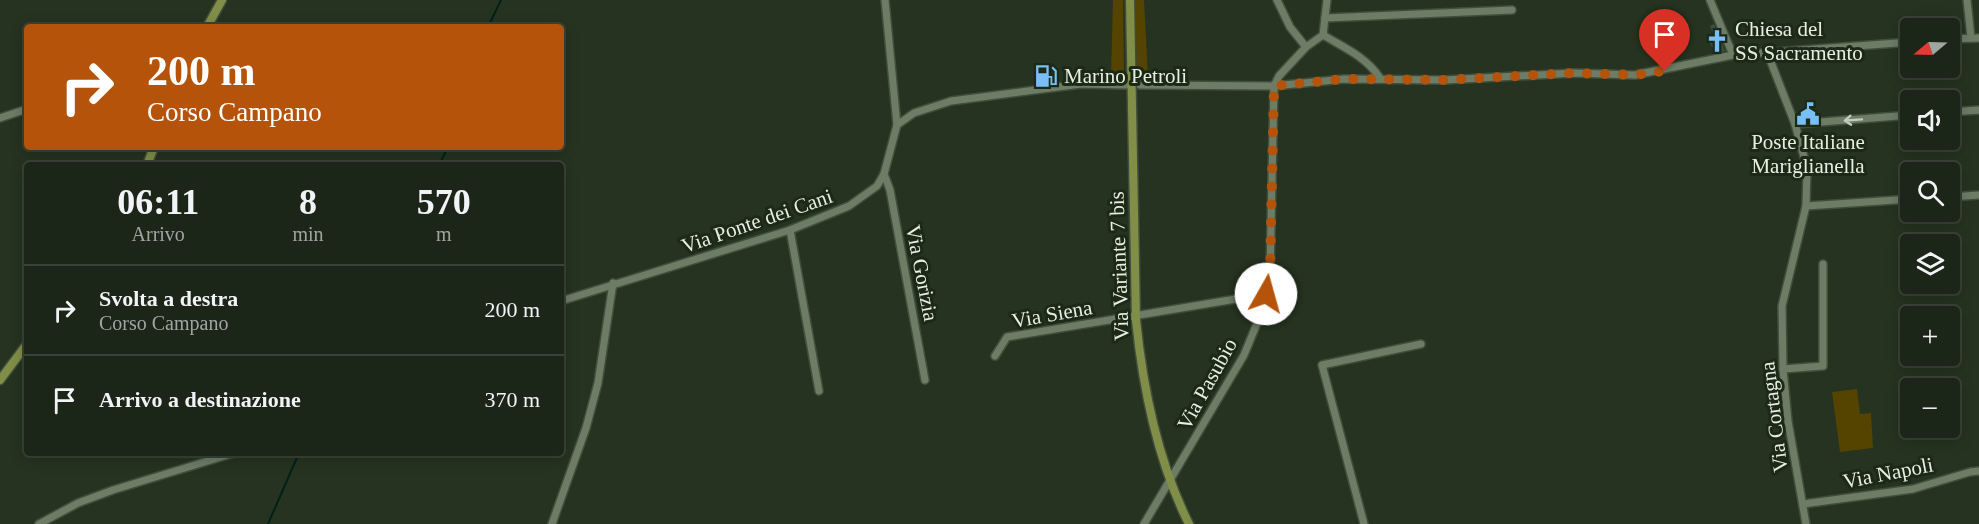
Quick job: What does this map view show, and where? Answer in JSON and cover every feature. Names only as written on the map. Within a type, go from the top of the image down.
[{"type":"main road","points":[[209,24],[222,0]]},
{"type":"main road","name":"Via Variante 7 bis","points":[[1130,0],[1136,317],[1140,357],[1147,397],[1171,480],[1189,524]]},
{"type":"main road","points":[[0,380],[24,348]]},
{"type":"street","points":[[885,0],[897,125],[914,113],[951,101],[1082,84],[1126,85]]},
{"type":"street","points":[[1277,0],[1287,21],[1306,47]]},
{"type":"street","points":[[1274,86],[1279,76],[1306,47],[1323,35],[1327,0]]},
{"type":"street","points":[[1710,0],[1733,56]]},
{"type":"street","points":[[1960,39],[1975,38],[1967,0]]},
{"type":"street","points":[[1325,18],[1512,10]]},
{"type":"street","points":[[1323,35],[1345,46],[1367,63],[1380,78]]},
{"type":"street","points":[[1140,85],[1274,86],[1344,79],[1445,80],[1574,73],[1635,75],[1733,56],[1900,43]]},
{"type":"street","name":"Via Cortagna","points":[[1767,52],[1795,124],[1807,168],[1806,206],[1782,306],[1783,369],[1788,421],[1806,524]]},
{"type":"street","name":"Via Pasubio","points":[[1144,524],[1245,356],[1266,294],[1270,273],[1274,86]]},
{"type":"street","points":[[0,118],[24,110]]},
{"type":"street","points":[[1960,111],[1979,110]]},
{"type":"street","points":[[1795,124],[1900,116]]},
{"type":"street","name":"Via Ponte dei Cani","points":[[564,299],[790,230],[855,203],[877,186],[884,174],[897,125]]},
{"type":"street","name":"Via Gorizia","points":[[884,174],[890,190],[925,380]]},
{"type":"street","points":[[1960,196],[1979,195]]},
{"type":"street","points":[[1806,206],[1900,200]]},
{"type":"street","points":[[790,230],[819,391]]},
{"type":"street","points":[[1783,369],[1823,366],[1823,264]]},
{"type":"street","points":[[552,524],[586,428],[598,383],[613,284]]},
{"type":"street","name":"Via Siena","points":[[996,356],[1007,338],[1266,294]]},
{"type":"street","points":[[1364,524],[1322,365],[1421,344]]},
{"type":"street","points":[[39,524],[78,503],[113,489],[224,456]]},
{"type":"street","name":"Via Napoli","points":[[1803,504],[1913,489],[1970,471],[1979,471]]},
{"type":"shaded area","points":[[1113,0],[1123,0],[1124,75],[1111,76]]},
{"type":"shaded area","points":[[1135,0],[1144,0],[1148,77],[1137,77]]},
{"type":"shaded area","points":[[1857,389],[1860,414],[1871,413],[1873,448],[1840,452],[1832,392]]},
{"type":"building","name":"Chiesa del SS Sacramento","points":[[1714,24],[1725,51],[1715,53],[1708,39],[1714,36],[1710,26]]},
{"type":"waterway","points":[[489,24],[501,0]]},
{"type":"waterway","points":[[440,162],[446,150]]},
{"type":"waterway","points":[[268,524],[298,456]]},
{"type":"place","name":"Chiesa del SS Sacramento","points":[[1717,41]]},
{"type":"place","name":"Marino Petroli","points":[[1046,76]]},
{"type":"place","name":"Poste Italiane Mariglianella","points":[[1808,114]]},
{"type":"route","points":[[1266,294],[1270,273],[1274,86],[1344,79],[1445,80],[1574,73],[1635,75],[1665,71]]}]
